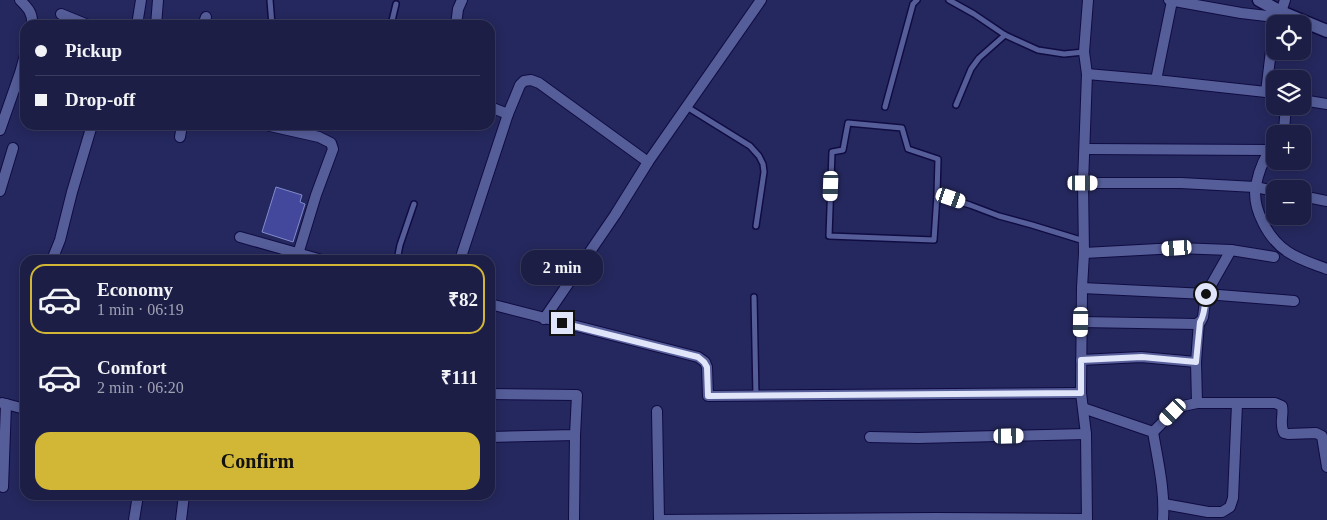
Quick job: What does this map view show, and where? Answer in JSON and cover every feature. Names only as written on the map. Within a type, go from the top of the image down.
[{"type":"street","points":[[20,0],[27,7],[33,17],[33,20]]},
{"type":"street","points":[[138,20],[141,0]]},
{"type":"street","points":[[156,20],[158,0]]},
{"type":"street","points":[[457,20],[458,9],[462,0]]},
{"type":"street","points":[[544,319],[648,162],[761,0]]},
{"type":"street","points":[[657,411],[659,520],[936,518],[1087,520],[1086,434],[1081,393],[1081,322],[1087,74],[1084,52],[1088,0]]},
{"type":"street","points":[[1156,80],[1170,0],[1241,13],[1280,10]]},
{"type":"street","points":[[1259,0],[1327,31]]},
{"type":"street","points":[[1273,70],[1280,10]]},
{"type":"street","points":[[61,14],[76,20]]},
{"type":"street","points":[[0,130],[20,72]]},
{"type":"street","points":[[1087,74],[1266,92]]},
{"type":"street","points":[[462,255],[508,114],[520,85],[524,81],[531,80],[538,83],[648,162]]},
{"type":"street","points":[[1311,101],[1327,104]]},
{"type":"street","points":[[495,109],[508,114]]},
{"type":"street","points":[[54,255],[60,240],[91,130]]},
{"type":"street","points":[[180,137],[181,130]]},
{"type":"street","points":[[288,130],[319,137],[332,143],[333,149],[316,195],[298,254]]},
{"type":"street","points":[[1085,149],[1266,147]]},
{"type":"street","points":[[0,192],[13,148]]},
{"type":"street","points":[[1266,157],[1255,187],[1262,221],[1275,241],[1287,251],[1304,261],[1327,269]]},
{"type":"street","points":[[1083,183],[1181,183],[1266,189]]},
{"type":"street","points":[[1311,198],[1327,201]]},
{"type":"street","points":[[240,237],[302,255]]},
{"type":"street","points":[[1084,253],[1177,248],[1231,250],[1274,257]]},
{"type":"street","points":[[1197,403],[1196,362],[1200,322],[1203,317],[1206,294],[1231,250]]},
{"type":"street","points":[[1082,288],[1206,294],[1294,301]]},
{"type":"street","points":[[495,305],[698,357],[707,367],[708,396],[1081,393]]},
{"type":"street","points":[[1081,322],[1197,324],[1200,322]]},
{"type":"street","points":[[1081,360],[1142,357],[1196,362]]},
{"type":"street","points":[[495,394],[577,395],[574,520]]},
{"type":"street","points":[[3,488],[3,403],[20,408]]},
{"type":"street","points":[[1153,432],[1173,412],[1183,406],[1197,403],[1274,403],[1282,406],[1282,427],[1284,433],[1316,433],[1322,436],[1327,467]]},
{"type":"street","points":[[1164,504],[1208,512],[1222,512],[1230,507],[1233,498],[1237,404]]},
{"type":"street","points":[[1083,408],[1153,432]]},
{"type":"street","points":[[1153,432],[1161,477],[1164,504],[1163,520]]},
{"type":"street","points":[[495,437],[575,434]]},
{"type":"street","points":[[870,437],[918,438],[1086,434]]},
{"type":"street","points":[[134,520],[137,500]]},
{"type":"street","points":[[181,520],[183,500]]},
{"type":"lane","points":[[270,0],[272,20]]},
{"type":"lane","points":[[885,107],[913,4],[917,0]]},
{"type":"lane","points":[[949,0],[974,14],[1005,36],[1038,50],[1064,54],[1084,52]]},
{"type":"lane","points":[[392,20],[396,4]]},
{"type":"lane","points":[[956,105],[970,69],[979,58],[1005,36]]},
{"type":"lane","points":[[687,107],[750,146],[759,156],[764,172],[756,226]]},
{"type":"lane","points":[[848,123],[902,128],[908,149],[938,159],[937,195],[934,240],[830,236],[832,152],[843,150],[848,123]]},
{"type":"lane","points":[[937,195],[999,216],[1084,241]]},
{"type":"lane","points":[[398,255],[414,204]]},
{"type":"lane","points":[[754,297],[756,396]]},
{"type":"building","points":[[276,187],[302,195],[300,202],[305,204],[293,242],[262,232]]},
{"type":"route","points":[[562,323],[698,357],[707,367],[708,396],[1081,393],[1081,360],[1142,357],[1196,362],[1200,322],[1203,317],[1206,294]]}]
